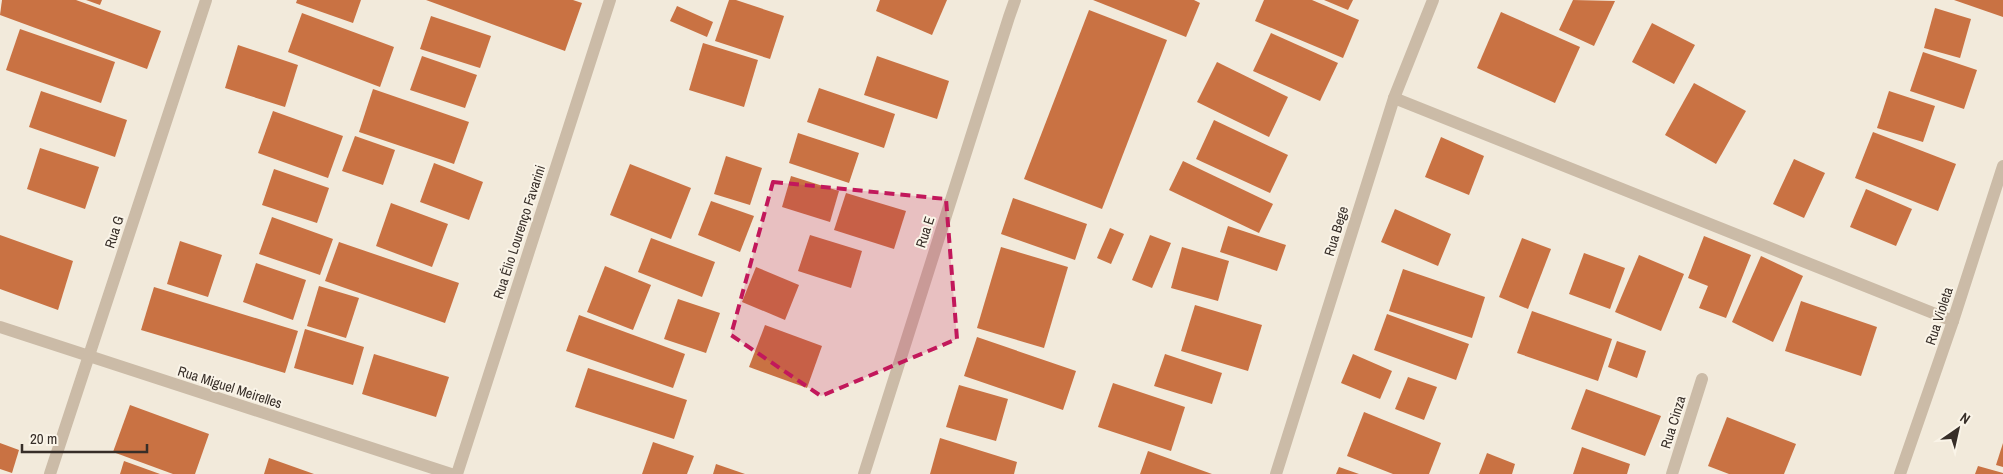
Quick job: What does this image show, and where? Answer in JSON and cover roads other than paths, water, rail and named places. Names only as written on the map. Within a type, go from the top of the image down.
[{"type":"street","name":"Rua G","points":[[50,474],[206,0]]},
{"type":"street","name":"Rua Élio Lourenço Favarini","points":[[457,474],[610,0]]},
{"type":"street","name":"Rua E","points":[[864,474],[1008,17],[1015,0]]},
{"type":"street","name":"Rua Bege","points":[[1276,474],[1394,98],[1434,0]]},
{"type":"street","points":[[1394,98],[1953,321]]},
{"type":"street","name":"Rua Violeta","points":[[1900,474],[1953,321],[2003,166]]},
{"type":"street","name":"Rua Miguel Meirelles","points":[[0,328],[451,474]]},
{"type":"street","name":"Rua Cinza","points":[[1672,474],[1702,379]]}]
